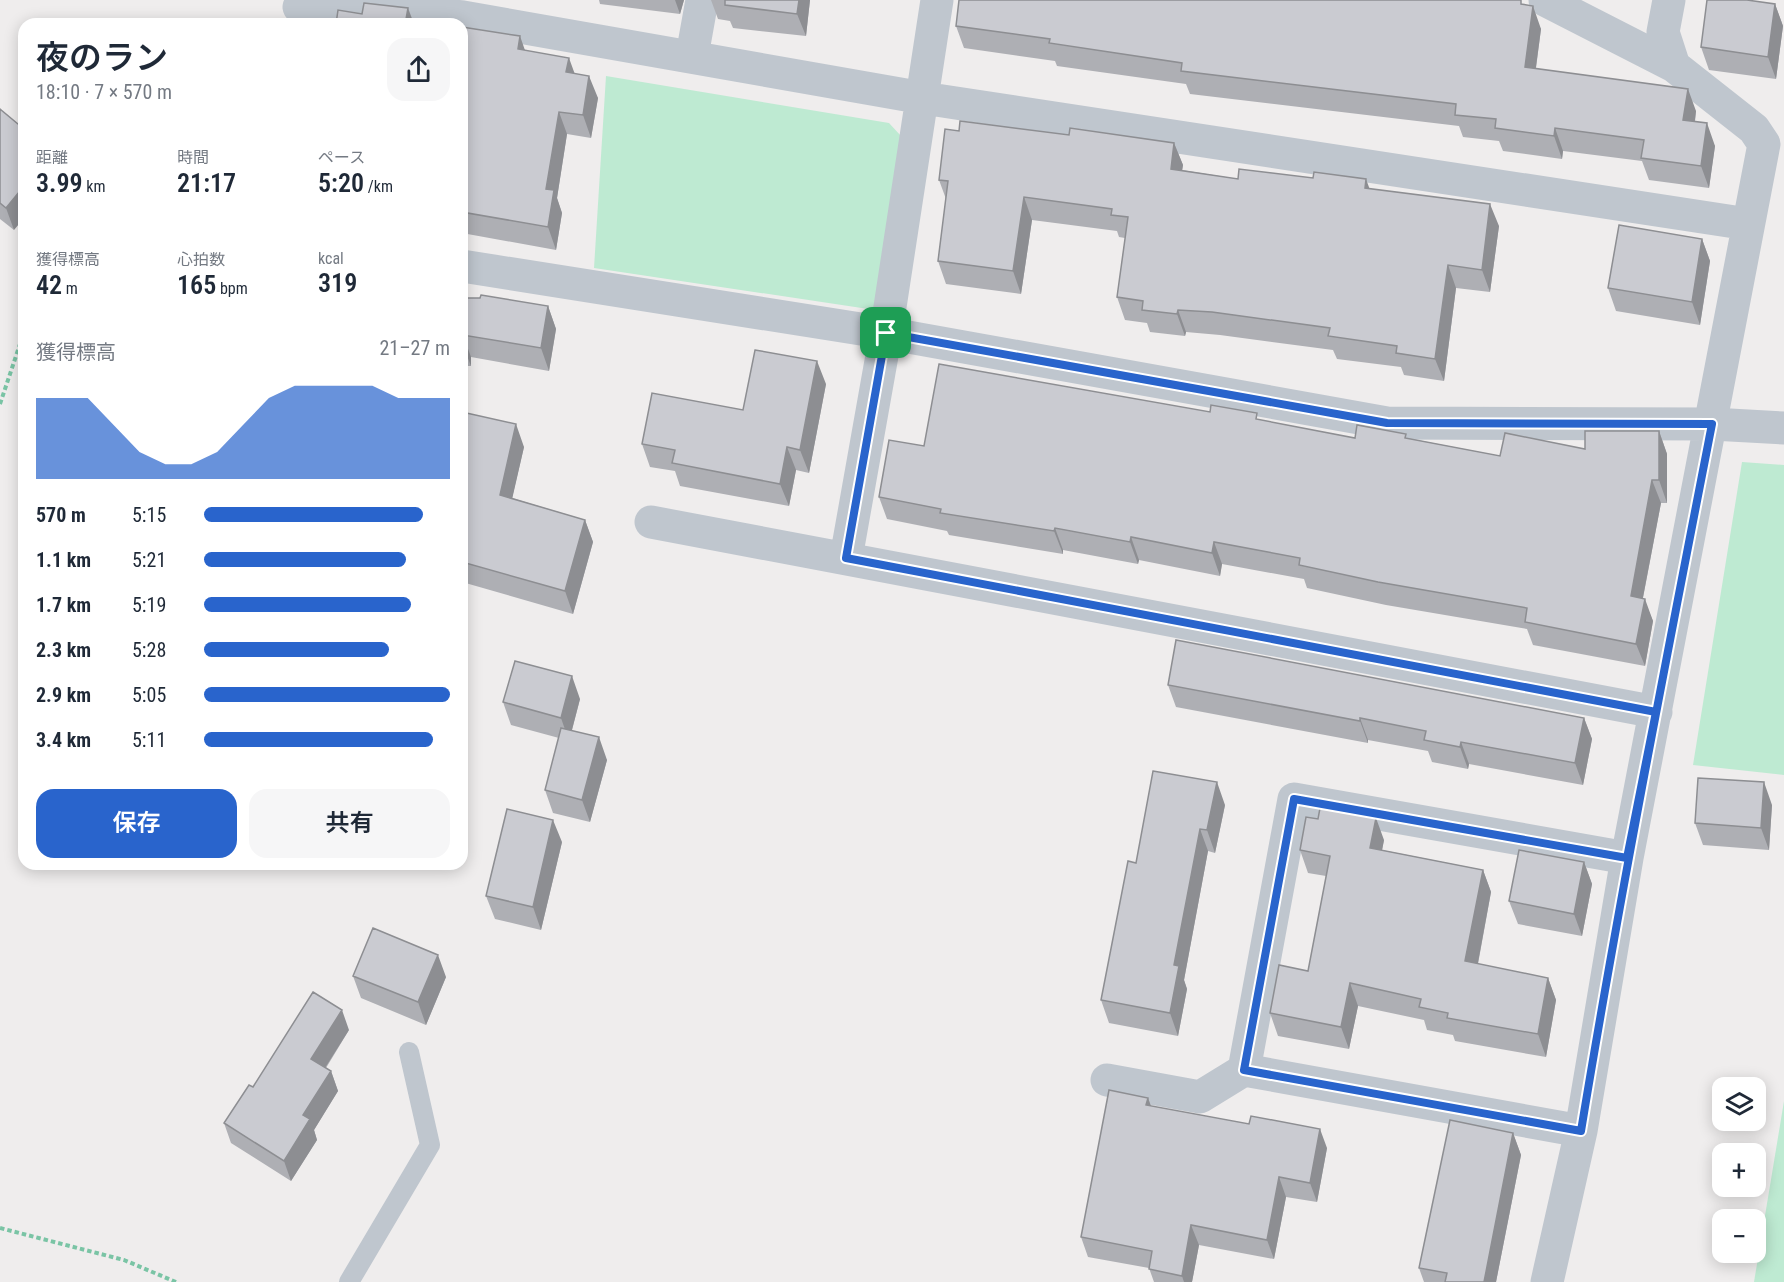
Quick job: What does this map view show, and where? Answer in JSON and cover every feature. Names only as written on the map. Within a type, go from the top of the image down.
[{"type":"street","points":[[692,56],[702,0]]},
{"type":"street","points":[[846,558],[886,333],[937,0]]},
{"type":"street","points":[[1545,0],[1674,66],[1754,129],[1764,144],[1627,858],[1581,1131],[1547,1282]]},
{"type":"street","points":[[1669,0],[1664,32],[1674,66]]},
{"type":"street","points":[[299,10],[334,2],[464,8],[692,56],[923,98],[1748,224]]},
{"type":"street","points":[[468,267],[886,333],[1387,423],[1712,424],[1784,428]]},
{"type":"street","points":[[651,522],[1656,712]]},
{"type":"street","points":[[1244,1070],[1294,799],[1627,858]]},
{"type":"street","points":[[1107,1080],[1200,1097],[1244,1070],[1581,1131]]},
{"type":"lane","points":[[349,1282],[430,1145],[409,1052]]},
{"type":"path","points":[[0,404],[18,350]]},
{"type":"path","points":[[0,1228],[124,1260],[176,1282]]},
{"type":"green space","points":[[606,76],[889,123],[901,136],[875,310],[594,268]]},
{"type":"green space","points":[[1742,462],[1784,465],[1784,775],[1693,765]]},
{"type":"green space","points":[[1784,1101],[1784,1282],[1754,1282],[1757,1263],[1766,1263],[1766,1210]]},
{"type":"building","points":[[725,0],[799,0],[797,14],[725,5]]},
{"type":"building","points":[[959,0],[1521,0],[1521,4],[1533,6],[1525,67],[1688,89],[1683,120],[1707,123],[1701,166],[1641,158],[1644,140],[1555,128],[1554,136],[1495,128],[1496,119],[1455,115],[1456,104],[1181,71],[1182,63],[1049,43],[1050,39],[956,26]]},
{"type":"building","points":[[1707,0],[1747,0],[1775,4],[1768,57],[1701,47]]},
{"type":"building","points":[[364,3],[408,8],[406,18],[337,18],[338,10],[362,14]]},
{"type":"building","points":[[468,28],[520,36],[518,49],[569,58],[566,72],[589,76],[583,115],[559,112],[546,189],[554,190],[548,227],[468,213]]},
{"type":"building","points":[[0,109],[18,124],[18,193],[6,208],[0,203]]},
{"type":"building","points":[[960,121],[1069,135],[1070,128],[1174,143],[1171,169],[1238,179],[1239,169],[1313,178],[1314,172],[1366,179],[1365,188],[1490,204],[1482,270],[1448,265],[1435,359],[1396,353],[1397,346],[1328,336],[1330,328],[1212,312],[1178,310],[1177,314],[1142,310],[1143,301],[1117,297],[1128,217],[1111,215],[1112,209],[1024,197],[1013,271],[938,261],[948,181],[939,180],[945,129],[959,131]]},
{"type":"building","points":[[1619,225],[1702,239],[1692,302],[1608,288]]},
{"type":"building","points":[[481,295],[548,306],[541,348],[468,336],[468,298],[480,298]]},
{"type":"building","points":[[755,350],[817,361],[800,450],[787,447],[780,484],[672,463],[675,450],[642,444],[652,393],[743,410]]},
{"type":"building","points":[[939,364],[1210,412],[1211,405],[1257,413],[1256,419],[1355,438],[1357,425],[1406,434],[1405,438],[1500,456],[1505,433],[1585,449],[1585,431],[1659,431],[1659,480],[1652,480],[1631,596],[1645,599],[1636,644],[1525,622],[1527,608],[1378,582],[1299,565],[1300,558],[1214,542],[1212,553],[1131,537],[1130,542],[1055,528],[1054,531],[940,513],[941,509],[879,497],[889,440],[924,446]]},
{"type":"building","points":[[468,413],[516,424],[500,495],[585,520],[565,591],[468,564]]},
{"type":"building","points":[[1176,640],[1584,718],[1575,763],[1461,742],[1460,747],[1424,740],[1426,731],[1168,685]]},
{"type":"building","points":[[515,661],[572,676],[561,718],[503,702]]},
{"type":"building","points":[[561,728],[599,737],[582,800],[545,790]]},
{"type":"building","points":[[1153,771],[1217,782],[1207,830],[1200,829],[1174,965],[1179,966],[1170,1013],[1101,1000],[1128,861],[1136,863]]},
{"type":"building","points":[[1698,778],[1764,782],[1761,828],[1695,823]]},
{"type":"building","points":[[1320,808],[1376,818],[1370,848],[1483,870],[1465,961],[1548,978],[1538,1034],[1447,1018],[1448,1013],[1419,1007],[1421,999],[1350,983],[1341,1027],[1270,1013],[1279,965],[1308,971],[1330,856],[1300,850],[1306,817],[1318,819]]},
{"type":"building","points":[[507,809],[553,820],[533,907],[486,896]]},
{"type":"building","points":[[1519,850],[1584,862],[1574,914],[1509,901]]},
{"type":"building","points":[[373,928],[438,955],[418,1002],[353,976]]},
{"type":"building","points":[[313,992],[342,1010],[311,1059],[331,1071],[303,1115],[310,1119],[284,1161],[224,1123],[249,1085],[253,1087]]},
{"type":"building","points":[[1109,1090],[1148,1098],[1146,1105],[1249,1124],[1251,1116],[1320,1129],[1310,1183],[1279,1177],[1267,1240],[1191,1225],[1182,1276],[1149,1269],[1152,1251],[1081,1237]]},
{"type":"building","points":[[1450,1120],[1513,1133],[1484,1282],[1445,1282],[1447,1273],[1419,1268]]},
{"type":"route","points":[[886,333],[846,558],[1656,712],[1627,858],[1294,799],[1244,1070],[1581,1131],[1627,858],[1641,785],[1656,712],[1712,424],[1387,423],[886,333]]}]
